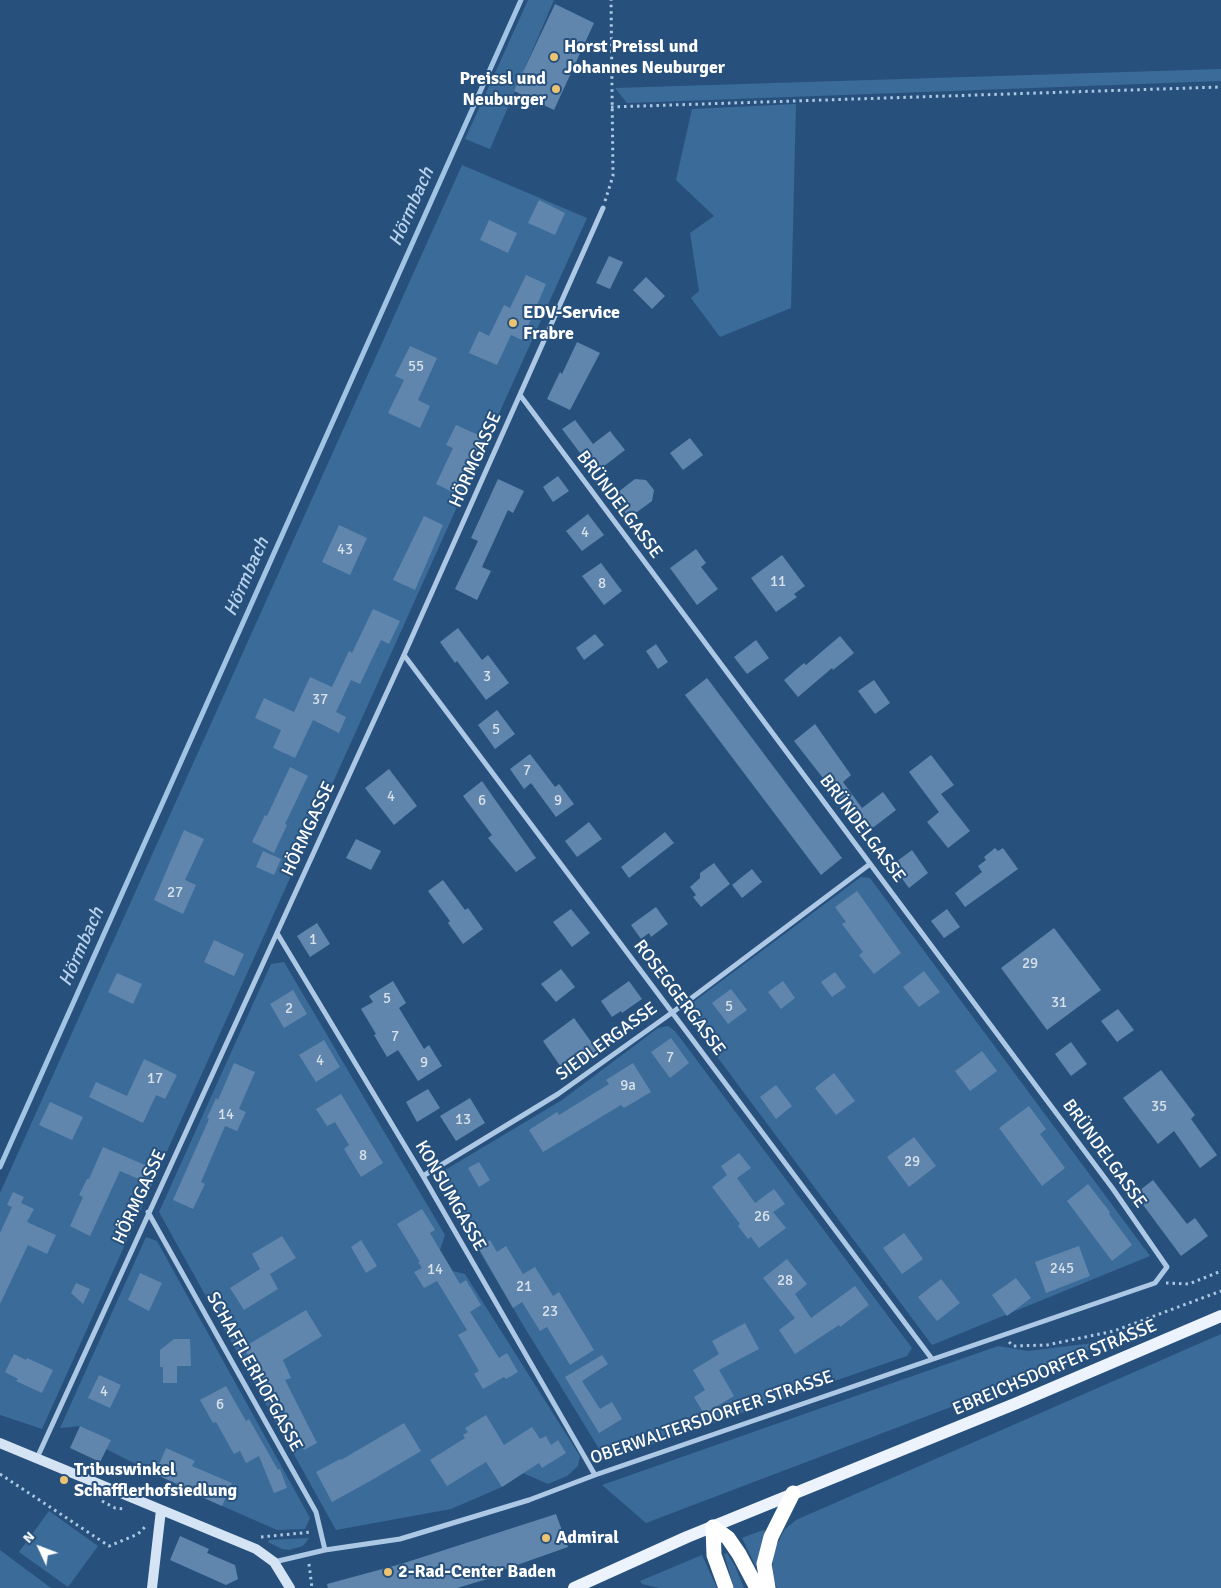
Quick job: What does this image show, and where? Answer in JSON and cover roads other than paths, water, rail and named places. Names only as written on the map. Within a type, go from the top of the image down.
[{"type":"highway","points":[[768,1588],[764,1564],[771,1537],[793,1493]]},
{"type":"highway","points":[[713,1527],[714,1555],[726,1588]]},
{"type":"highway","points":[[713,1527],[728,1538],[757,1588]]},
{"type":"main road","name":"EBREICHSDORFER STRASSE","points":[[793,1493],[902,1450],[1221,1316]]},
{"type":"main road","points":[[574,1588],[793,1493]]},
{"type":"street","name":"HÖRMGASSE","points":[[36,1458],[404,654],[603,208]]},
{"type":"street","name":"BRÜNDELGASSE","points":[[520,395],[1113,1189],[1167,1267],[1156,1283]]},
{"type":"street","name":"ROSEGGERGASSE","points":[[404,654],[932,1359]]},
{"type":"street","name":"SIEDLERGASSE","points":[[423,1176],[558,1094],[672,1012],[870,864]]},
{"type":"street","name":"KONSUMGASSE","points":[[277,933],[423,1176],[595,1475]]},
{"type":"street","name":"SCHAFFLERHOFGASSE","points":[[148,1212],[316,1512],[325,1550]]},
{"type":"street","name":"OBERWALTERSDORFER STRASSE","points":[[274,1562],[325,1550],[400,1540],[528,1500],[595,1475],[1156,1283]]},
{"type":"street","points":[[0,1443],[256,1549],[274,1562],[290,1588]]},
{"type":"street","points":[[152,1588],[161,1510]]},
{"type":"waterway","name":"Hörmbach","points":[[0,1167],[521,0]]},
{"type":"place","name":"Horst Preissl und Johannes Neuburger","points":[[554,57]]},
{"type":"place","name":"Preissl und Neuburger","points":[[556,89]]},
{"type":"place","name":"EDV-Service Frabre","points":[[513,323]]},
{"type":"place","name":"Tribuswinkel Schafflerhofsiedlung","points":[[64,1480]]},
{"type":"place","name":"Admiral","points":[[546,1538]]},
{"type":"place","name":"2-Rad-Center Baden","points":[[388,1572]]}]
